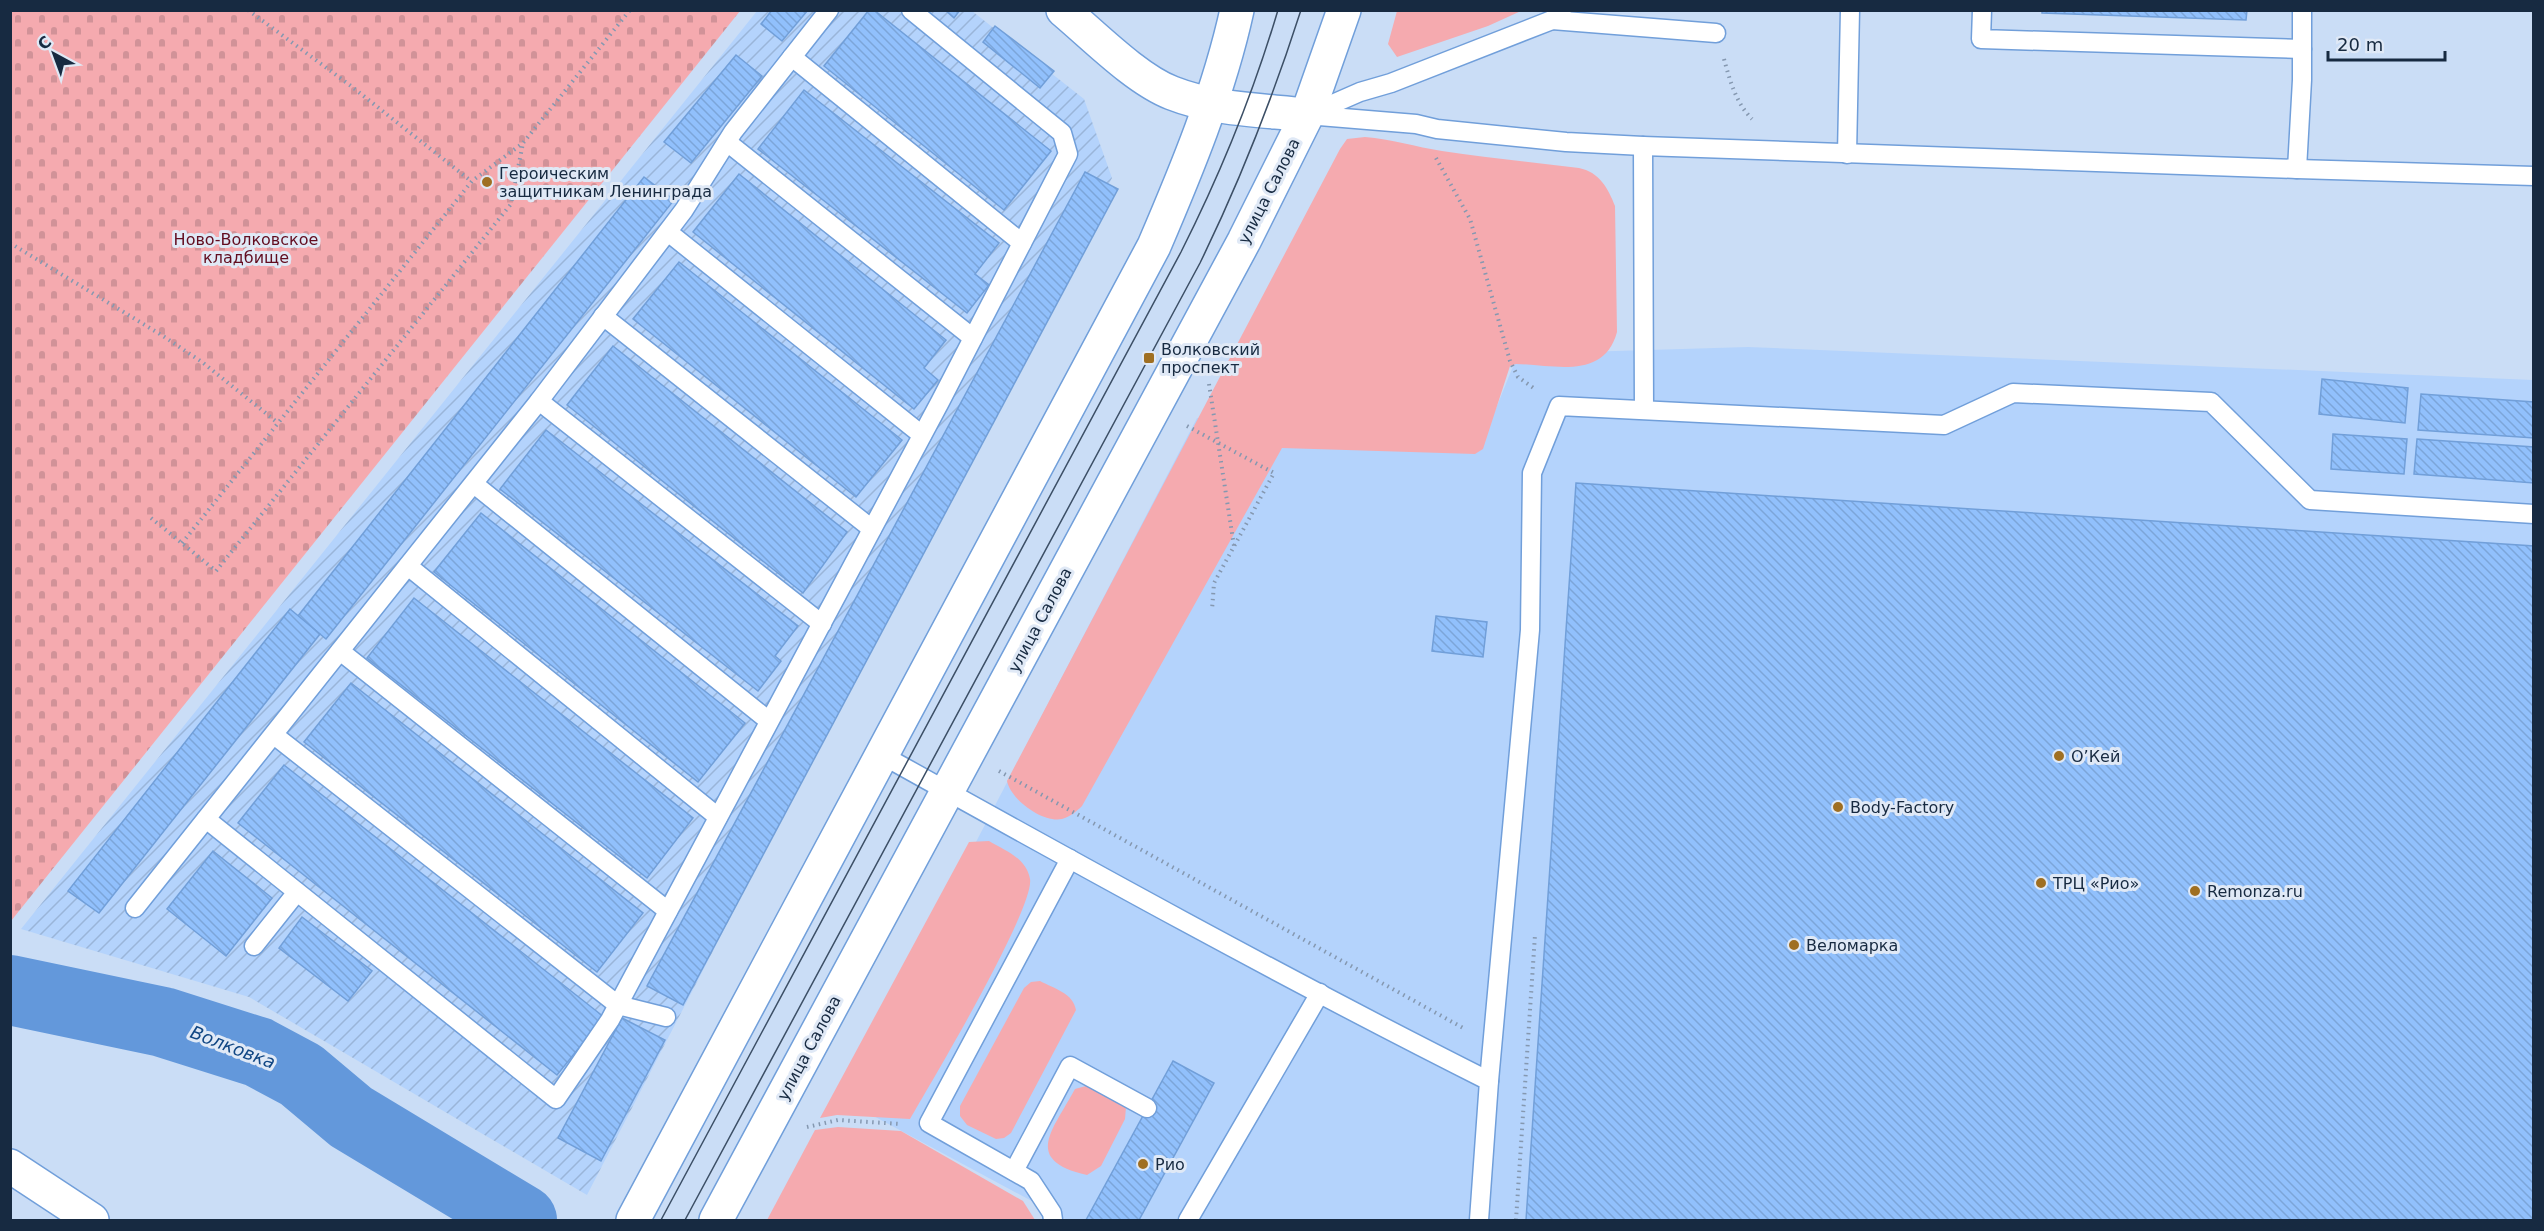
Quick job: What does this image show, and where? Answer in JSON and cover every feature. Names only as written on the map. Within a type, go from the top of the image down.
[{"type":"main road","points":[[1063,10],[1147,79],[1171,93],[1210,105],[1307,115]]},
{"type":"main road","points":[[640,1207],[1154,246],[1183,180],[1210,105],[1237,10]]},
{"type":"main road","name":"улица Салова","points":[[716,1221],[1244,241],[1307,115],[1344,10]]},
{"type":"main road","points":[[10,1166],[92,1221]]},
{"type":"lane","points":[[135,908],[539,401],[668,232],[727,142],[829,10]]},
{"type":"lane","points":[[206,819],[556,1099],[610,1020],[872,530],[1068,154],[1062,133],[911,10]]},
{"type":"lane","points":[[1847,154],[1850,10]]},
{"type":"lane","points":[[1982,10],[1981,39],[2302,49]]},
{"type":"lane","points":[[2296,169],[2302,10]]},
{"type":"lane","points":[[1307,115],[1557,15],[1716,33]]},
{"type":"lane","points":[[792,57],[1022,243]]},
{"type":"lane","points":[[1307,115],[1416,124],[1437,129],[1484,134],[1643,146],[2534,176]]},
{"type":"lane","points":[[727,142],[973,338]]},
{"type":"lane","points":[[1643,146],[1644,409]]},
{"type":"lane","points":[[668,232],[922,435]]},
{"type":"lane","points":[[603,316],[872,530]]},
{"type":"lane","points":[[1479,1221],[1492,1038],[1530,630],[1532,473],[1559,406],[1944,425],[2013,393],[2211,402],[2310,500],[2534,514]]},
{"type":"lane","points":[[539,401],[822,624]]},
{"type":"lane","points":[[474,484],[769,721]]},
{"type":"lane","points":[[408,566],[718,817]]},
{"type":"lane","points":[[340,651],[668,911]]},
{"type":"lane","points":[[274,735],[618,1005],[666,1017]]},
{"type":"lane","points":[[882,755],[1070,859],[1490,1081]]},
{"type":"lane","points":[[1053,1221],[1052,1213],[1031,1181],[928,1123],[1070,859]]},
{"type":"lane","points":[[254,946],[297,892]]},
{"type":"lane","points":[[1188,1221],[1320,993]]},
{"type":"lane","points":[[1014,1171],[1070,1066],[1147,1108]]},
{"type":"path","points":[[248,10],[351,86],[472,181]]},
{"type":"path","points":[[182,543],[472,181],[523,143],[630,10]]},
{"type":"path","points":[[1716,33],[1730,82],[1743,110],[1783,152]]},
{"type":"path","points":[[1416,124],[1470,219],[1504,342],[1518,377],[1559,406]]},
{"type":"path","points":[[151,518],[216,571],[511,204],[523,143]]},
{"type":"path","points":[[10,243],[202,362],[278,423]]},
{"type":"path","points":[[1208,378],[1234,547]]},
{"type":"path","points":[[1184,424],[1274,473],[1214,583],[1212,610]]},
{"type":"path","points":[[998,771],[1473,1034],[1492,1038],[1528,1040]]},
{"type":"path","points":[[804,1128],[838,1120],[909,1125],[928,1123]]},
{"type":"shaded area","points":[[757,11],[972,11],[1084,99],[1112,178],[587,1195],[249,997],[21,929]]},
{"type":"shaded area","points":[[1748,347],[2533,380],[2533,1220],[1067,1220],[842,1099],[1197,418],[1484,438],[1518,354]]},
{"type":"green space","points":[[1397,10],[1521,11],[1488,26],[1397,57],[1388,44]]},
{"type":"green space","name":"Ново-Волковское кладбище","points":[[10,11],[740,11],[11,921]]},
{"type":"green space","points":[[1365,137],[1459,153],[1579,168],[1597,177],[1606,187],[1615,206],[1617,332],[1611,347],[1601,357],[1590,363],[1576,366],[1516,364],[1510,366],[1483,449],[1475,454],[1282,448],[1082,806],[1062,819],[1037,814],[1015,796],[1007,781],[1340,149],[1347,139]]},
{"type":"green space","points":[[989,841],[1020,860],[1030,879],[1027,896],[1000,958],[910,1119],[837,1115],[820,1118],[969,842]]},
{"type":"green space","points":[[1040,981],[1067,995],[1076,1010],[1011,1133],[1004,1138],[996,1139],[967,1125],[960,1116],[960,1106],[1024,988],[1031,982]]},
{"type":"green space","points":[[1086,1086],[1108,1093],[1126,1107],[1125,1119],[1101,1166],[1087,1175],[1067,1169],[1055,1161],[1049,1152],[1048,1142],[1058,1118],[1075,1089]]},
{"type":"green space","points":[[838,1127],[901,1131],[1023,1201],[1035,1220],[767,1220],[815,1130]]},
{"type":"building","points":[[772,10],[808,10],[782,41],[761,24]]},
{"type":"building","points":[[869,10],[874,10],[1051,151],[1004,210],[824,66]]},
{"type":"building","points":[[945,10],[960,10],[954,18]]},
{"type":"building","points":[[2042,10],[2247,10],[2246,20],[2042,13]]},
{"type":"building","points":[[995,26],[1054,71],[1040,88],[983,42]]},
{"type":"building","points":[[736,55],[762,76],[691,163],[664,142]]},
{"type":"building","points":[[804,90],[999,243],[975,274],[989,285],[967,313],[758,149]]},
{"type":"building","points":[[1085,172],[1118,189],[683,1005],[647,986]]},
{"type":"building","points":[[739,174],[946,340],[924,368],[938,380],[914,409],[693,232]]},
{"type":"building","points":[[644,177],[674,200],[326,639],[298,616]]},
{"type":"building","points":[[679,262],[902,440],[856,497],[633,319]]},
{"type":"building","points":[[613,346],[847,532],[803,593],[567,405]]},
{"type":"building","points":[[2322,379],[2408,388],[2405,423],[2319,414]]},
{"type":"building","points":[[2421,394],[2534,402],[2534,438],[2418,430]]},
{"type":"building","points":[[546,430],[798,626],[775,656],[781,661],[758,691],[500,489]]},
{"type":"building","points":[[2333,434],[2407,439],[2404,474],[2331,469]]},
{"type":"building","points":[[2417,439],[2534,447],[2534,483],[2414,474]]},
{"type":"building","name":"ТРЦ «Рио»","points":[[1576,483],[2534,546],[2534,1220],[1526,1220]]},
{"type":"building","points":[[481,513],[745,723],[698,782],[434,572]]},
{"type":"building","points":[[414,598],[693,818],[647,878],[367,658]]},
{"type":"building","points":[[290,609],[320,634],[99,913],[68,891]]},
{"type":"building","points":[[1436,616],[1487,622],[1483,657],[1432,651]]},
{"type":"building","points":[[351,683],[643,913],[597,972],[304,742]]},
{"type":"building","points":[[284,765],[604,1017],[557,1075],[238,823]]},
{"type":"building","points":[[213,851],[272,898],[226,956],[167,909]]},
{"type":"building","points":[[302,917],[372,971],[348,1001],[279,948]]},
{"type":"building","points":[[622,1018],[665,1040],[601,1161],[558,1138]]},
{"type":"building","name":"Рио","points":[[1173,1061],[1214,1083],[1139,1220],[1086,1220]]},
{"type":"waterway","name":"Волковка","points":[[10,990],[163,1022],[258,1052],[301,1075],[351,1117],[522,1220]]},
{"type":"tram line","points":[[661,1220],[1181,252],[1235,134],[1278,10]]},
{"type":"tram line","points":[[685,1220],[1200,263],[1255,138],[1301,10]]},
{"type":"place","name":"Героическим защитникам Ленинграда","points":[[487,182]]},
{"type":"place","name":"Волковский проспект","points":[[1149,358]]},
{"type":"place","name":"О’Кей","points":[[2059,756]]},
{"type":"place","name":"Body-Factory","points":[[1838,807]]},
{"type":"place","name":"ТРЦ «Рио»","points":[[2041,883]]},
{"type":"place","name":"Remonza.ru","points":[[2195,891]]},
{"type":"place","name":"Веломарка","points":[[1794,945]]},
{"type":"place","name":"Рио","points":[[1143,1164]]}]
